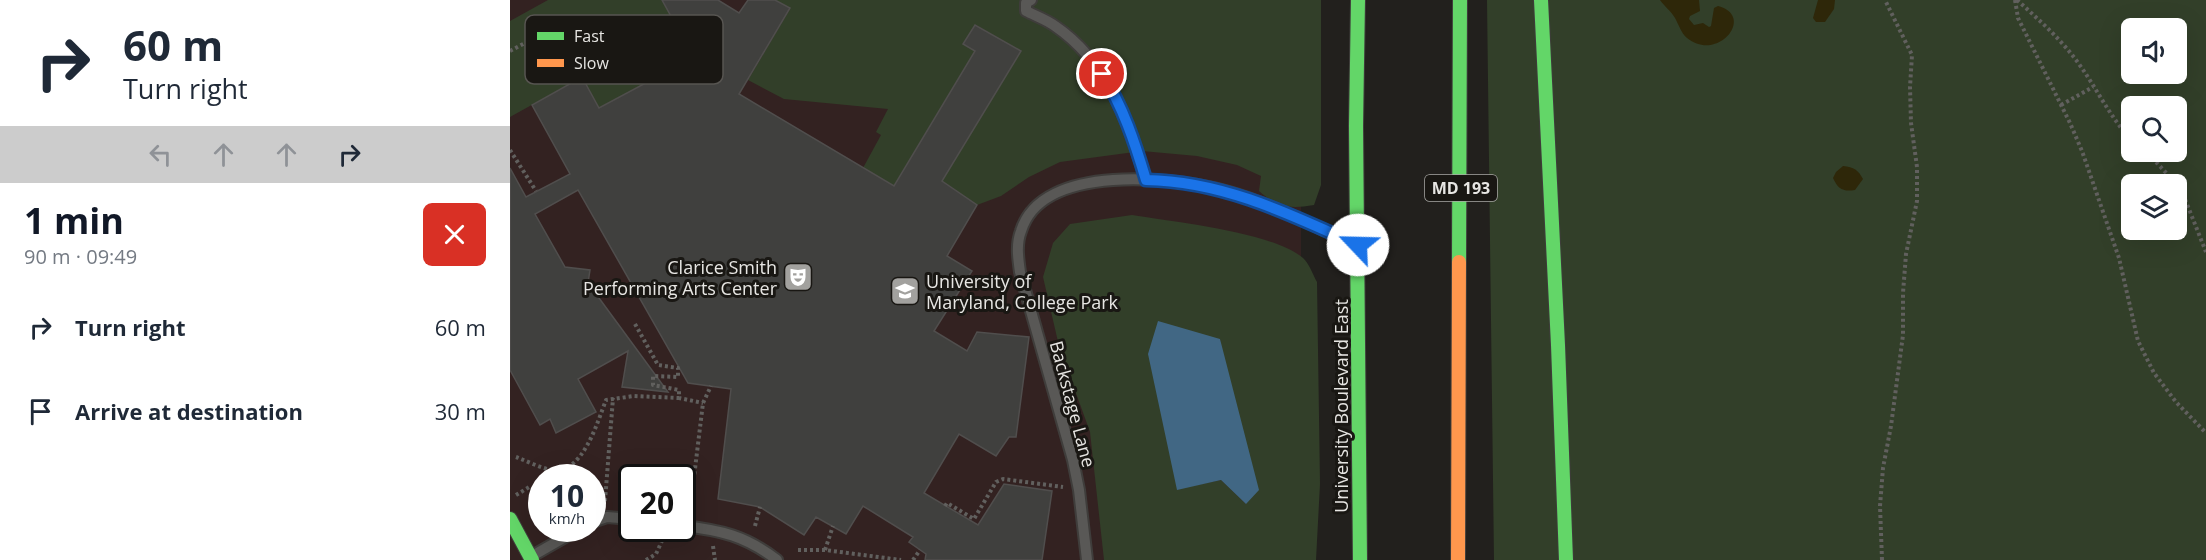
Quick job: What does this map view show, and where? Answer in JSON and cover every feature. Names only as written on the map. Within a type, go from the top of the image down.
[{"type":"main road","name":"University Boulevard East","points":[[1358,0],[1360,560]]},
{"type":"main road","name":"MD 193","points":[[1458,560],[1460,0]]},
{"type":"main road","points":[[1541,0],[1566,560]]},
{"type":"main road","points":[[1347,442],[1358,412]]},
{"type":"main road","points":[[510,519],[531,558]]},
{"type":"lane","points":[[1031,0],[1026,3],[1026,11],[1055,26],[1091,58],[1112,90],[1132,134],[1146,180]]},
{"type":"lane","name":"Backstage Lane","points":[[1087,560],[1073,460],[1020,272],[1019,239],[1025,222],[1040,204],[1067,188],[1084,183],[1117,179],[1199,185],[1231,192],[1358,245]]},
{"type":"lane","points":[[696,528],[724,531],[777,560]]},
{"type":"lane","points":[[531,558],[558,542]]},
{"type":"path","points":[[1882,560],[1880,506],[1883,468],[1903,335],[1906,254],[1917,201],[1917,167],[1910,96],[1912,55],[1886,0]]},
{"type":"path","points":[[2016,0],[2064,44],[2121,129]]},
{"type":"path","points":[[2016,0],[2018,18],[2082,151],[2119,258],[2138,341],[2154,373],[2176,402],[2206,434]]},
{"type":"path","points":[[510,51],[525,43]]},
{"type":"path","points":[[2061,105],[2093,87]]},
{"type":"path","points":[[510,150],[536,192]]},
{"type":"path","points":[[2156,162],[2181,189],[2206,252]]},
{"type":"path","points":[[635,324],[658,365],[678,368],[678,377],[653,376],[653,385],[679,390],[679,398]]},
{"type":"path","points":[[695,464],[702,403],[711,386]]},
{"type":"path","points":[[516,457],[552,470],[568,468],[579,460],[606,400],[634,396],[679,398],[702,403]]},
{"type":"path","points":[[606,483],[614,398]]},
{"type":"path","points":[[945,506],[947,503],[974,519],[996,482],[1003,479],[1054,486]]},
{"type":"path","points":[[515,495],[528,488]]},
{"type":"path","points":[[755,526],[760,507]]},
{"type":"path","points":[[825,550],[833,526]]},
{"type":"path","points":[[646,560],[656,554],[661,542]]},
{"type":"path","points":[[798,550],[825,550],[901,560]]},
{"type":"path","points":[[913,560],[920,550]]},
{"type":"shaded area","name":"University of Maryland, College Park","points":[[510,0],[1301,0],[1301,560],[510,560]]},
{"type":"green space","points":[[548,0],[662,0],[670,15],[525,15],[525,84],[569,84],[510,117],[510,21]]},
{"type":"green space","points":[[775,0],[1321,0],[1321,185],[1314,205],[1291,207],[1272,201],[1259,191],[1261,176],[1237,165],[1197,156],[1142,151],[1060,162],[1029,177],[1001,196],[977,205],[942,181],[1020,51],[976,25],[964,44],[975,51],[894,186],[863,168],[881,135],[876,132],[888,109],[784,99],[748,80],[790,9]]},
{"type":"green space","points":[[1487,0],[2206,0],[2206,560],[1494,560]]},
{"type":"green space","points":[[586,84],[644,84],[599,108]]},
{"type":"green space","points":[[1132,215],[1222,229],[1270,241],[1289,249],[1307,263],[1317,282],[1320,484],[1316,560],[1104,560],[1090,432],[1059,346],[1043,277],[1053,243],[1070,224]],"holes":[[[1220,339],[1246,504],[1221,480],[1177,489]]]},
{"type":"sand","points":[[1660,0],[1699,0],[1700,11],[1690,16],[1689,19],[1694,25],[1703,23],[1709,27],[1714,8],[1718,6],[1729,11],[1734,19],[1733,27],[1720,41],[1710,45],[1699,44],[1685,36],[1673,15]]},
{"type":"sand","points":[[1818,0],[1835,0],[1834,9],[1825,22],[1816,22],[1813,18]]},
{"type":"sand","points":[[1843,166],[1855,170],[1863,179],[1855,190],[1841,189],[1833,178]]},
{"type":"water","points":[[1158,321],[1220,339],[1259,490],[1246,504],[1221,480],[1177,490],[1148,354]]},
{"type":"building","name":"Clarice Smith Performing Arts Center","points":[[662,0],[718,0],[739,13],[748,0],[775,0],[790,8],[739,94],[894,186],[975,51],[963,44],[975,25],[1021,51],[942,181],[977,205],[947,256],[972,271],[934,331],[967,351],[977,332],[1029,337],[1016,437],[1009,437],[996,456],[959,434],[924,493],[978,525],[1004,484],[1052,491],[1042,560],[925,560],[926,554],[909,542],[913,537],[863,506],[846,534],[816,517],[804,535],[760,507],[718,499],[731,389],[688,383],[578,190],[535,214],[565,267],[590,270],[588,283],[668,392],[622,387],[628,351],[578,379],[596,412],[556,433],[550,419],[540,425],[510,370],[510,168],[526,197],[570,174],[532,105],[570,84],[586,84],[599,108],[644,84],[723,84],[723,15],[670,15]]},
{"type":"traffic: fast","points":[[1358,0],[1356,126],[1360,560]]},
{"type":"traffic: fast","points":[[1459,262],[1460,0]]},
{"type":"traffic: fast","points":[[1541,0],[1566,560]]},
{"type":"traffic: fast","points":[[510,519],[532,560]]},
{"type":"traffic: slow","points":[[1458,560],[1459,262]]},
{"type":"place","name":"Clarice Smith Performing Arts Center","points":[[798,277]]},
{"type":"place","name":"University of Maryland, College Park","points":[[905,291]]},
{"type":"route","points":[[1102,74],[1132,134],[1146,180],[1199,185],[1231,192],[1358,245]]}]
